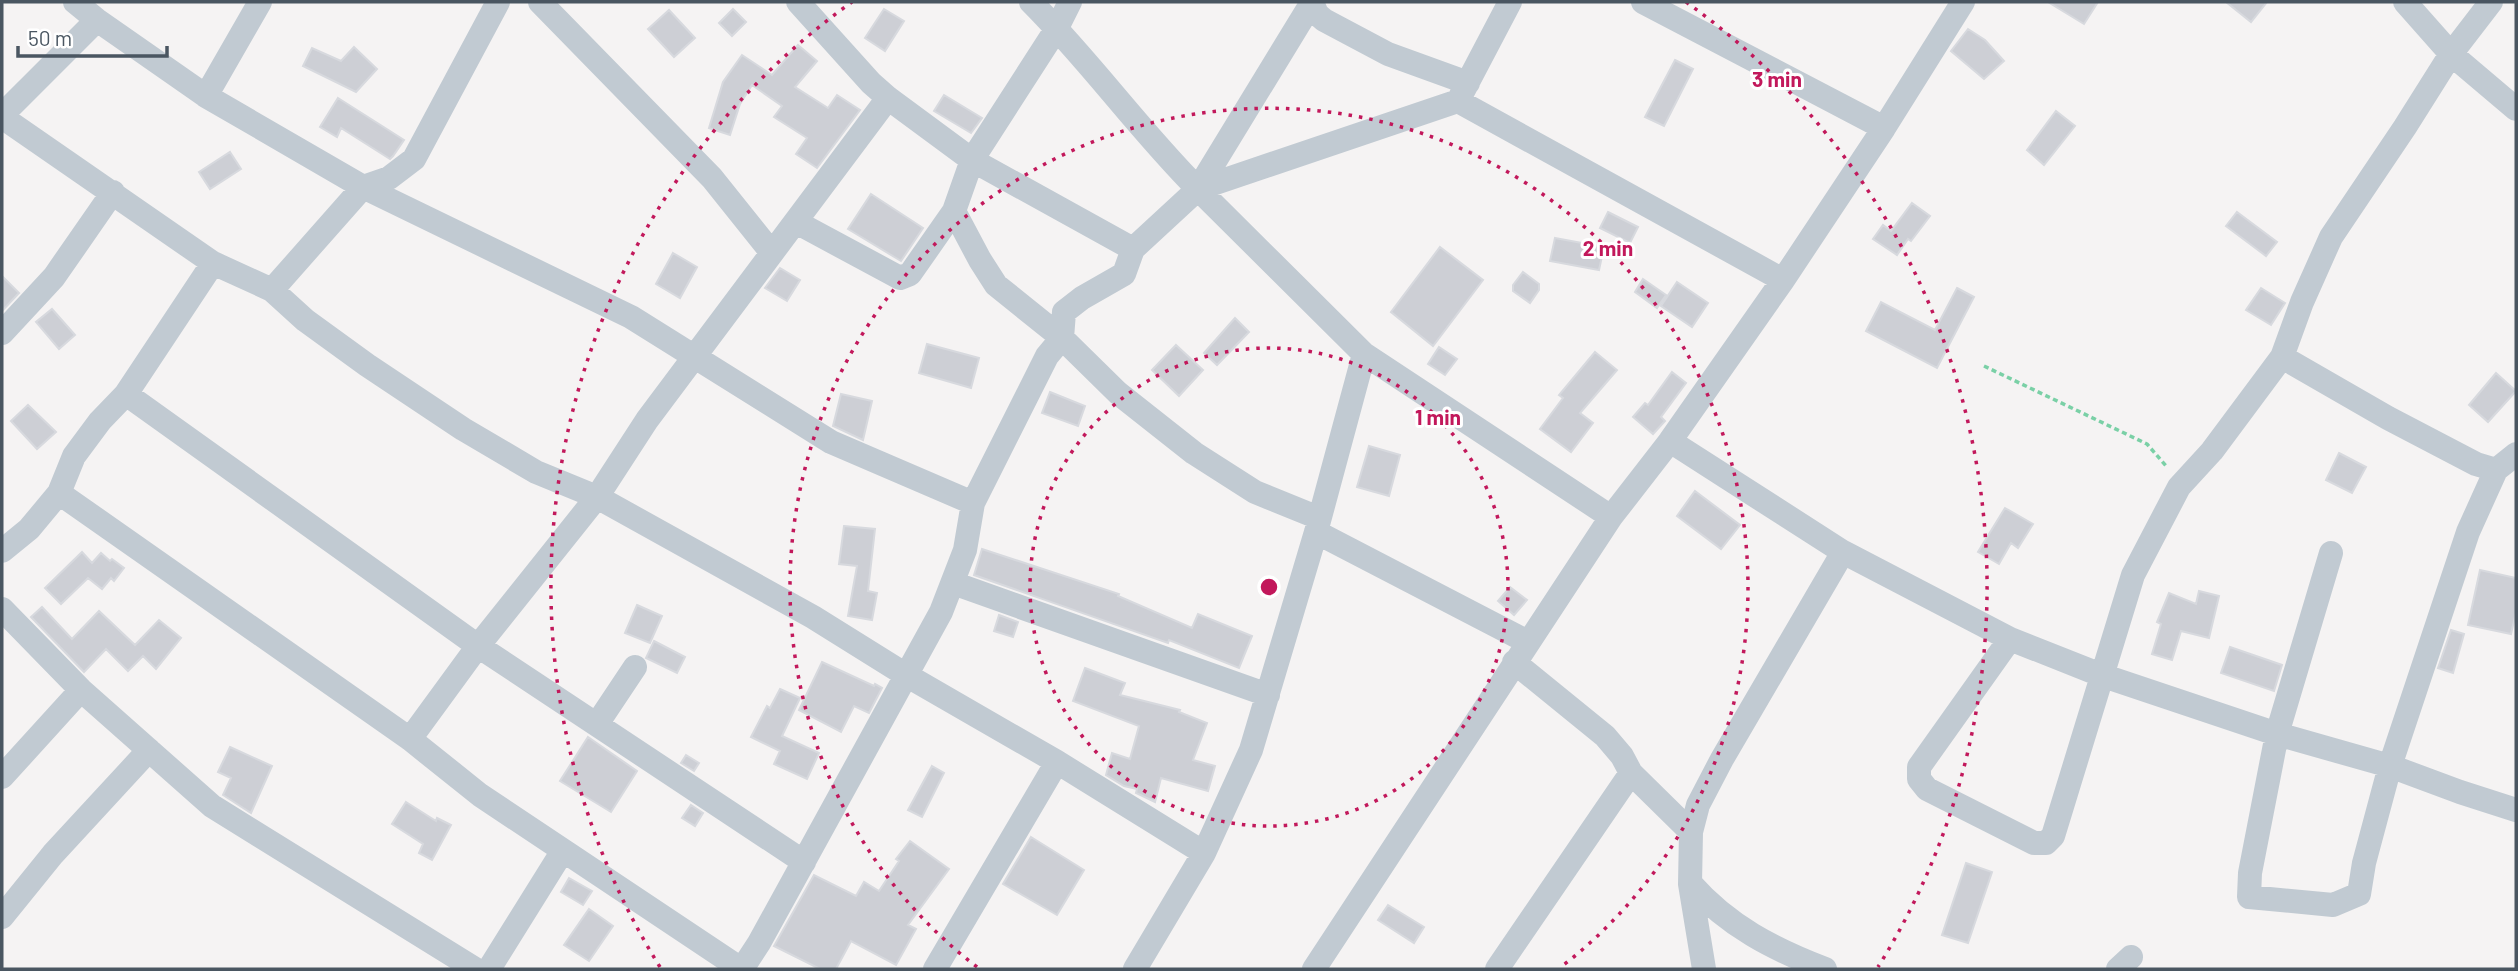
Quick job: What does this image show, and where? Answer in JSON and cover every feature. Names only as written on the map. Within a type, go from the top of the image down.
[{"type":"street","points":[[75,2],[206,96],[363,187],[631,317],[831,442],[973,503]]},
{"type":"street","points":[[206,96],[260,2]]},
{"type":"street","points":[[272,290],[363,187],[389,178],[414,159],[498,2]]},
{"type":"street","points":[[540,2],[712,178],[772,253]]},
{"type":"street","points":[[798,2],[888,99],[972,160],[1133,249]]},
{"type":"street","points":[[1031,2],[1057,28],[1176,167],[1364,354],[1611,517]]},
{"type":"street","points":[[796,222],[900,278],[910,274],[954,211],[972,160],[1057,28],[1070,2]]},
{"type":"street","points":[[1198,189],[1463,92],[1510,2]]},
{"type":"street","points":[[1643,2],[1884,128]]},
{"type":"street","points":[[1314,969],[1611,517],[1670,441],[1783,280],[1884,128],[1963,2]]},
{"type":"street","points":[[2405,2],[2451,54],[2516,109]]},
{"type":"street","points":[[2010,639],[1919,767],[1919,779],[1927,789],[2034,843],[2046,843],[2053,836],[2133,575],[2179,487],[2212,451],[2282,358],[2302,302],[2331,237],[2406,127],[2451,54],[2491,2]]},
{"type":"street","points":[[1312,3],[1317,14],[1324,20],[1463,92],[1783,280]]},
{"type":"street","points":[[58,493],[410,738],[480,795],[562,852],[742,969],[941,612],[965,550],[973,503],[1047,356],[1062,338],[1064,312],[1082,298],[1124,274],[1133,249],[1198,189],[1312,3]]},
{"type":"street","points":[[97,20],[2,116],[213,263],[272,290],[305,320],[356,358],[463,429],[536,472],[597,497],[813,617],[1204,853]]},
{"type":"street","points":[[410,738],[478,646],[597,497],[648,420],[888,99]]},
{"type":"street","points":[[2,332],[54,277],[113,192]]},
{"type":"street","points":[[954,211],[996,285],[1062,338],[1118,393],[1194,453],[1255,492],[1317,525],[1521,652],[1618,750],[1630,773],[1691,832]]},
{"type":"street","points":[[2,551],[29,529],[58,493],[74,456],[100,421],[126,394],[213,263]]},
{"type":"street","points":[[1135,969],[1204,853],[1251,750],[1364,354]]},
{"type":"street","points":[[2282,358],[2399,424],[2476,464],[2497,470]]},
{"type":"street","points":[[126,394],[478,646],[804,862]]},
{"type":"street","points":[[1670,441],[1843,552],[2010,639],[2101,675],[2277,734],[2390,766],[2516,810]]},
{"type":"street","points":[[2331,553],[2277,734],[2250,873],[2249,897],[2333,905],[2360,894],[2364,863],[2390,766],[2468,532],[2497,470],[2516,454]]},
{"type":"street","points":[[1704,969],[1690,884],[1691,832],[1698,805],[1721,759],[1843,552]]},
{"type":"street","points":[[953,583],[1268,695]]},
{"type":"street","points":[[2,609],[81,690],[212,806],[475,969]]},
{"type":"street","points":[[597,724],[635,667]]},
{"type":"street","points":[[2,778],[81,690]]},
{"type":"street","points":[[2,917],[53,854],[149,750]]},
{"type":"street","points":[[936,969],[1057,762]]},
{"type":"street","points":[[1497,969],[1630,773]]},
{"type":"street","points":[[489,969],[562,852]]},
{"type":"street","points":[[1690,884],[1708,903],[1748,934],[1785,954],[1825,969]]},
{"type":"path","points":[[1984,366],[2147,444],[2179,487]]},
{"type":"building","points":[[2048,2],[2098,2],[2084,24]]},
{"type":"building","points":[[2226,2],[2267,2],[2251,22]]},
{"type":"building","points":[[733,9],[746,22],[732,36],[719,23]]},
{"type":"building","points":[[884,9],[904,21],[885,51],[865,38]]},
{"type":"building","points":[[669,10],[695,38],[674,57],[648,29]]},
{"type":"building","points":[[1968,29],[1985,40],[2004,61],[1984,79],[1951,51]]},
{"type":"building","points":[[798,45],[817,61],[795,87],[828,108],[837,95],[860,110],[817,168],[796,154],[807,138],[774,117],[782,106],[752,85],[740,104],[730,135],[709,128],[723,82],[742,55],[772,75]]},
{"type":"building","points":[[354,47],[377,69],[356,92],[303,66],[312,48],[341,61]]},
{"type":"building","points":[[1675,60],[1693,69],[1664,126],[1645,117]]},
{"type":"building","points":[[944,95],[982,118],[971,133],[934,111]]},
{"type":"building","points":[[338,98],[404,140],[390,159],[341,128],[337,137],[320,127]]},
{"type":"building","points":[[2056,111],[2075,126],[2044,165],[2027,150]]},
{"type":"building","points":[[230,152],[241,169],[210,189],[199,172]]},
{"type":"building","points":[[871,194],[923,228],[901,261],[848,229]]},
{"type":"building","points":[[1912,203],[1930,216],[1897,255],[1873,239],[1883,225],[1891,231]]},
{"type":"building","points":[[1608,212],[1638,227],[1630,243],[1600,228]]},
{"type":"building","points":[[2237,212],[2277,242],[2266,256],[2226,226]]},
{"type":"building","points":[[1555,238],[1604,247],[1599,270],[1550,261]]},
{"type":"building","points":[[1440,247],[1483,280],[1433,346],[1391,312]]},
{"type":"building","points":[[673,253],[697,267],[680,298],[656,284]]},
{"type":"building","points":[[780,268],[800,280],[787,301],[765,288]]},
{"type":"building","points":[[1523,272],[1539,284],[1539,290],[1530,303],[1513,291],[1513,285]]},
{"type":"building","points":[[2,276],[19,293],[2,311]]},
{"type":"building","points":[[1643,279],[1666,295],[1657,308],[1635,292]]},
{"type":"building","points":[[1677,282],[1708,303],[1692,327],[1661,306]]},
{"type":"building","points":[[1957,288],[1974,297],[1937,368],[1866,331],[1881,302],[1935,330]]},
{"type":"building","points":[[2261,288],[2285,303],[2271,325],[2246,310]]},
{"type":"building","points":[[52,309],[75,335],[59,349],[36,322]]},
{"type":"building","points":[[1235,318],[1249,332],[1217,365],[1204,353]]},
{"type":"building","points":[[927,344],[979,358],[971,388],[919,373]]},
{"type":"building","points":[[1176,345],[1203,370],[1179,396],[1152,370]]},
{"type":"building","points":[[1439,347],[1457,359],[1445,375],[1428,364]]},
{"type":"building","points":[[1595,352],[1617,370],[1580,413],[1593,423],[1571,452],[1540,429],[1563,398],[1559,395]]},
{"type":"building","points":[[1672,372],[1686,383],[1661,417],[1665,421],[1653,434],[1633,417],[1645,403],[1648,405]]},
{"type":"building","points":[[2496,373],[2516,391],[2488,422],[2469,405]]},
{"type":"building","points":[[1050,392],[1085,406],[1078,426],[1042,413]]},
{"type":"building","points":[[841,394],[872,401],[863,440],[833,426]]},
{"type":"building","points":[[28,405],[56,432],[37,449],[11,421]]},
{"type":"building","points":[[1369,446],[1400,455],[1389,496],[1357,487]]},
{"type":"building","points":[[2339,453],[2366,467],[2352,493],[2326,480]]},
{"type":"building","points":[[1695,491],[1740,525],[1721,549],[1677,516]]},
{"type":"building","points":[[2005,508],[2033,524],[2018,548],[2011,543],[1999,564],[1978,552]]},
{"type":"building","points":[[844,526],[875,529],[868,591],[877,593],[872,620],[848,616],[857,566],[839,564]]},
{"type":"building","points":[[982,549],[1119,594],[1118,596],[1192,628],[1198,614],[1252,636],[1239,668],[1169,640],[1168,643],[974,575]]},
{"type":"building","points":[[82,552],[92,563],[101,553],[124,568],[114,581],[111,578],[102,589],[88,578],[61,604],[45,588]]},
{"type":"building","points":[[2480,570],[2516,578],[2516,612],[2511,634],[2468,625]]},
{"type":"building","points":[[1510,587],[1527,600],[1514,615],[1498,601]]},
{"type":"building","points":[[2199,591],[2219,596],[2209,638],[2181,631],[2172,660],[2152,654],[2161,624],[2157,622],[2169,593],[2196,604]]},
{"type":"building","points":[[637,605],[662,616],[650,643],[625,633]]},
{"type":"building","points":[[42,607],[72,639],[99,611],[135,645],[159,620],[181,638],[156,669],[143,656],[128,671],[106,649],[84,672],[31,617]]},
{"type":"building","points":[[999,615],[1018,622],[1013,637],[994,631]]},
{"type":"building","points":[[2451,630],[2464,634],[2453,673],[2438,668]]},
{"type":"building","points":[[654,641],[685,657],[677,673],[646,658]]},
{"type":"building","points":[[2230,647],[2282,665],[2274,691],[2221,673]]},
{"type":"building","points":[[822,662],[882,688],[869,713],[854,706],[841,732],[799,710]]},
{"type":"building","points":[[1085,668],[1125,683],[1120,695],[1180,710],[1179,712],[1207,723],[1193,760],[1215,766],[1208,791],[1161,778],[1155,802],[1136,793],[1137,789],[1124,786],[1106,775],[1112,753],[1130,759],[1139,726],[1073,701]]},
{"type":"building","points":[[780,689],[800,698],[782,736],[819,753],[807,779],[774,764],[780,751],[751,737],[767,706],[770,708]]},
{"type":"building","points":[[588,737],[637,771],[611,812],[560,781]]},
{"type":"building","points":[[230,747],[272,766],[251,813],[223,795],[231,778],[218,772]]},
{"type":"building","points":[[686,755],[699,763],[694,771],[681,763]]},
{"type":"building","points":[[932,766],[944,773],[922,817],[908,810]]},
{"type":"building","points":[[406,802],[436,821],[437,818],[451,825],[432,860],[419,853],[423,844],[392,824]]},
{"type":"building","points":[[691,805],[703,813],[695,826],[682,818]]},
{"type":"building","points":[[1031,837],[1084,870],[1057,915],[1003,884]]},
{"type":"building","points":[[910,841],[949,869],[908,925],[916,929],[896,965],[851,941],[836,969],[820,969],[774,946],[814,875],[856,896],[864,882],[879,891],[899,861],[896,859]]},
{"type":"building","points":[[1966,863],[1992,872],[1968,943],[1942,935]]},
{"type":"building","points":[[569,878],[592,891],[583,905],[561,892]]},
{"type":"building","points":[[1388,905],[1424,927],[1414,943],[1378,920]]},
{"type":"building","points":[[589,909],[613,926],[589,961],[564,945]]}]
